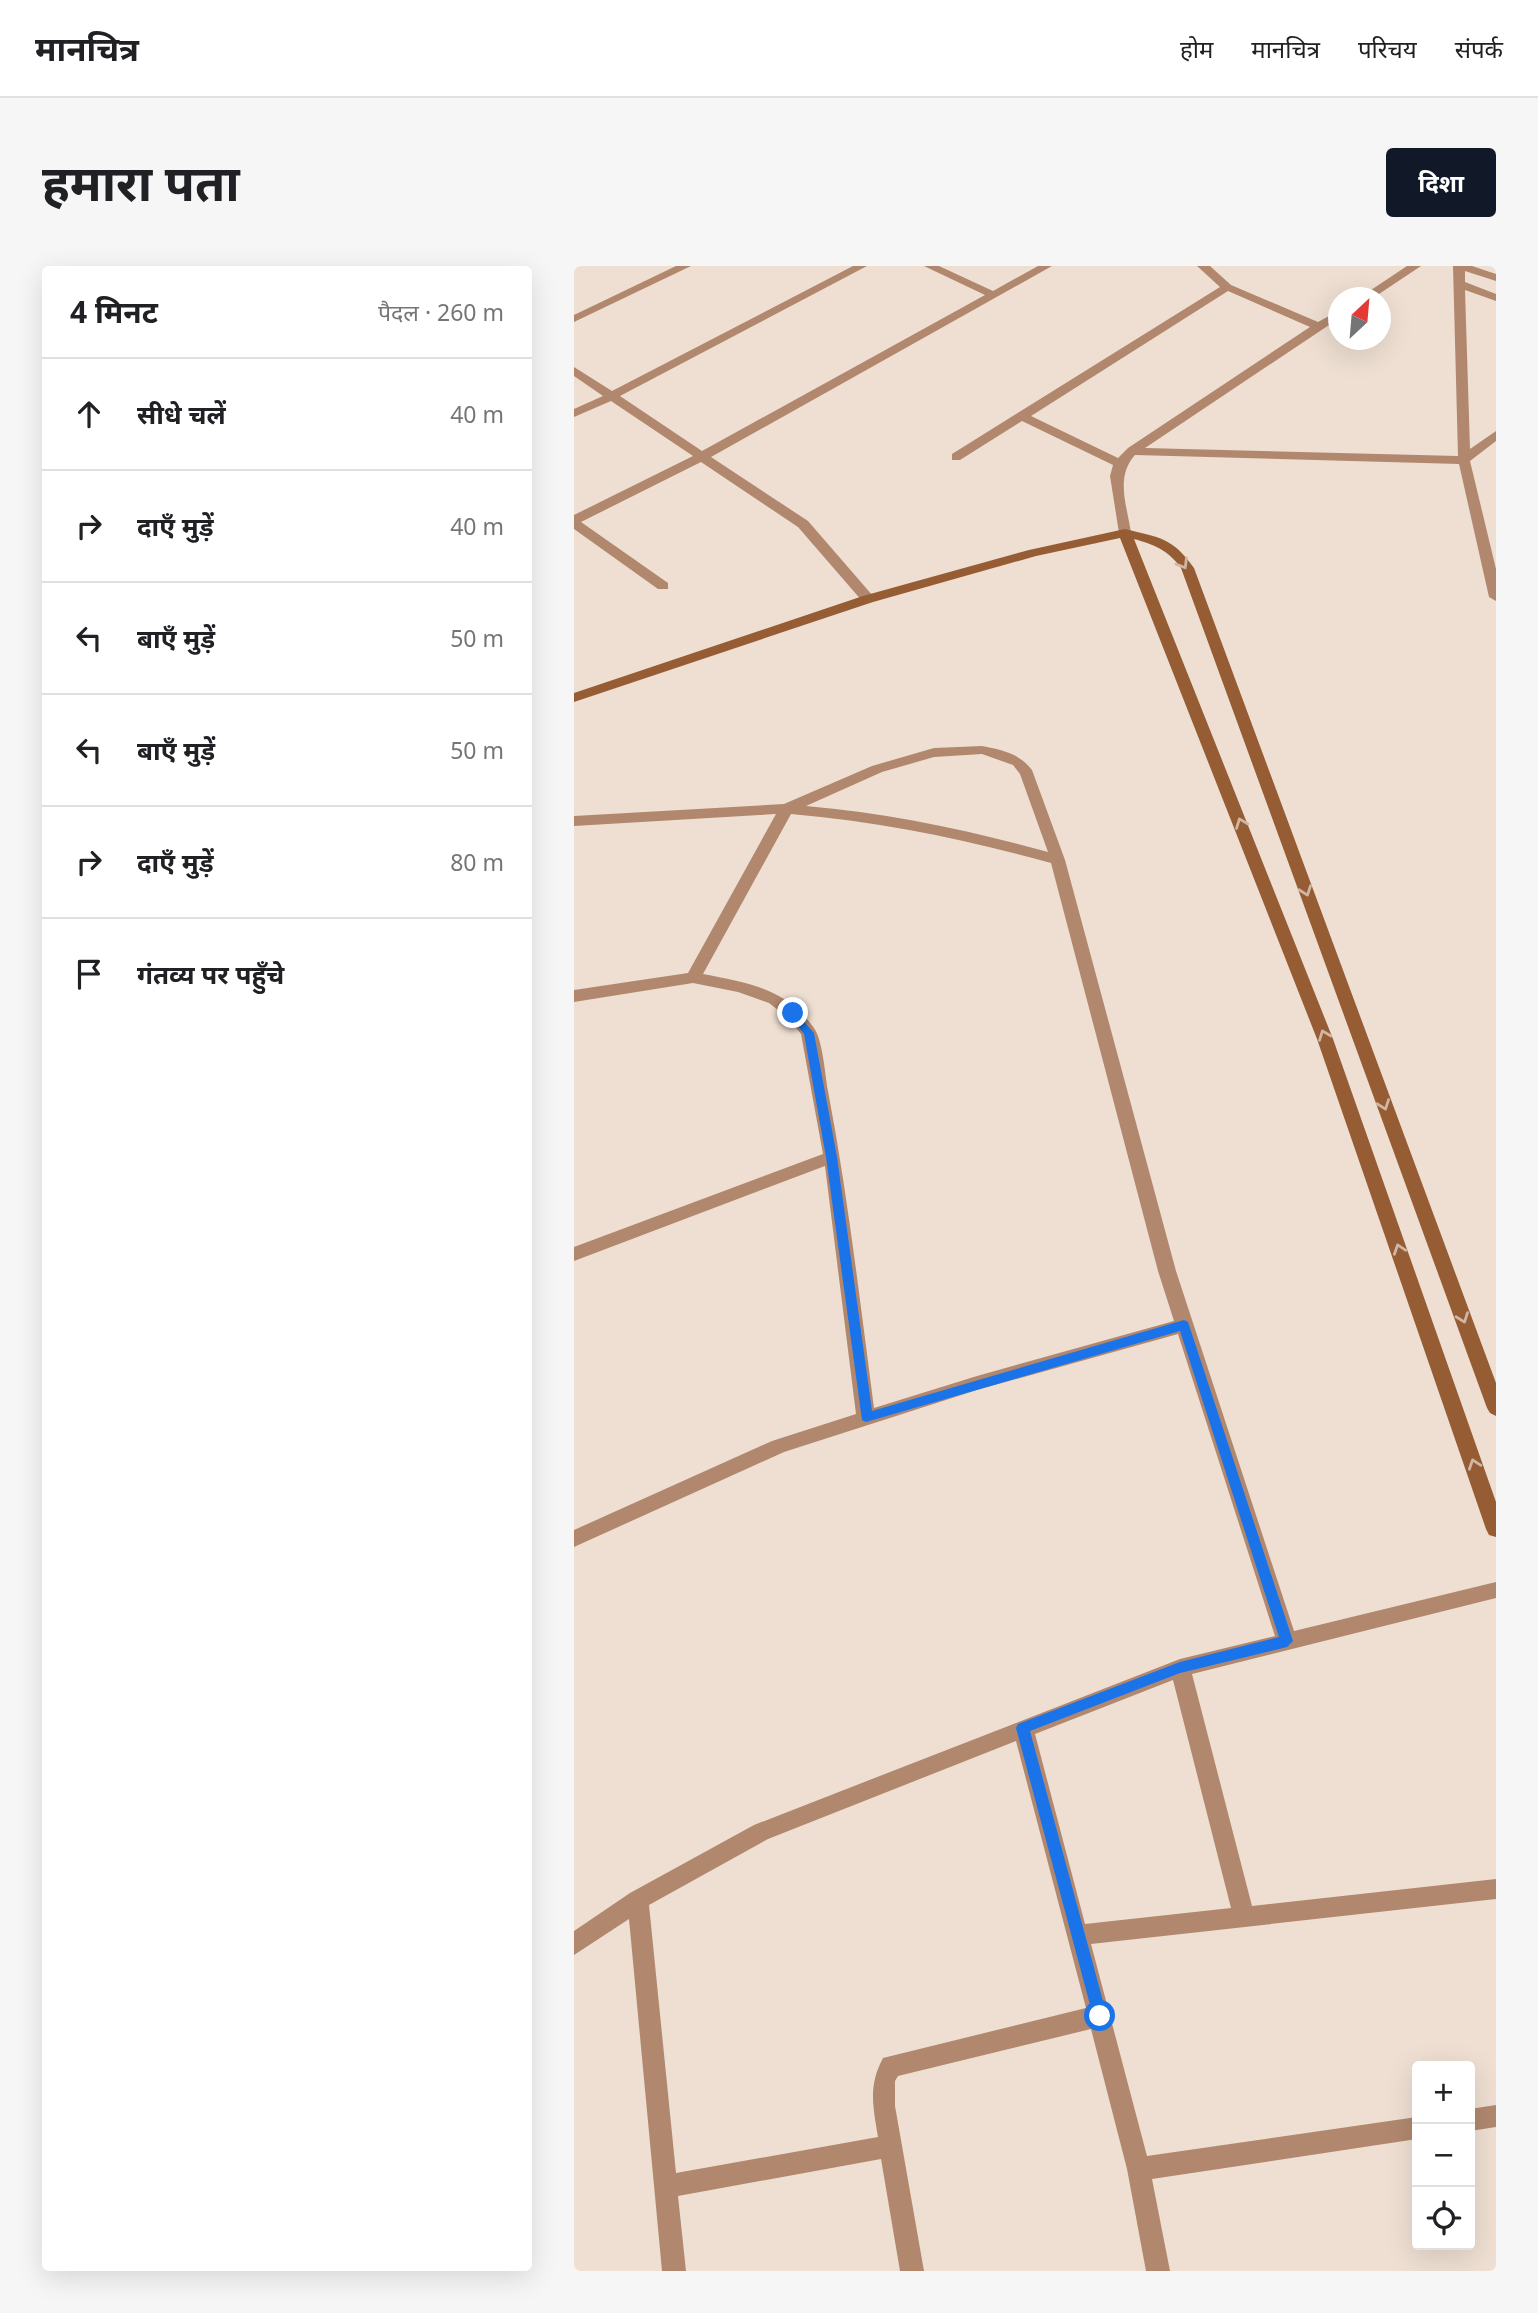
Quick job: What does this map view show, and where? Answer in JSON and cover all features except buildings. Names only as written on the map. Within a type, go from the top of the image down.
[{"type":"street","points":[[574,319],[685,266]]},
{"type":"street","points":[[574,413],[612,396],[862,266]]},
{"type":"street","points":[[930,266],[994,295]]},
{"type":"street","points":[[663,586],[574,522],[703,456],[1046,266]]},
{"type":"street","points":[[1203,266],[1227,287],[1319,327]]},
{"type":"street","points":[[1382,287],[1415,266]]},
{"type":"street","points":[[1446,266],[1496,298]]},
{"type":"street","points":[[1459,273],[1496,278]]},
{"type":"street","points":[[1459,273],[1464,460],[1496,597]]},
{"type":"street","points":[[956,457],[1227,287]]},
{"type":"street","points":[[1328,321],[1132,451],[1120,464],[1116,476],[1125,533],[1325,1039],[1496,1529]]},
{"type":"street","points":[[574,371],[803,524],[868,599]]},
{"type":"street","points":[[1022,416],[1120,464]]},
{"type":"street","points":[[1132,451],[1464,460],[1496,435]]},
{"type":"street","points":[[574,698],[868,599],[1034,553],[1125,533],[1156,541],[1175,551],[1187,568],[1496,1408]]},
{"type":"street","points":[[693,978],[786,809],[877,769],[933,753],[982,750],[1001,754],[1018,762],[1027,773],[1058,860],[1160,1245],[1287,1641]]},
{"type":"street","points":[[574,821],[786,809],[847,814],[960,833],[1058,860]]},
{"type":"street","points":[[574,996],[693,978],[740,987],[775,999],[793,1013],[809,1033],[832,1157],[866,1417]]},
{"type":"street","points":[[574,1254],[832,1157]]},
{"type":"street","points":[[574,1539],[779,1446],[866,1417],[1184,1325]]},
{"type":"street","points":[[574,1944],[638,1900],[761,1832],[1023,1728],[1180,1668],[1496,1590]]},
{"type":"street","points":[[1180,1668],[1244,1917]]},
{"type":"street","points":[[1023,1728],[1139,2169],[1158,2271]]},
{"type":"street","points":[[1079,1935],[1496,1889]]},
{"type":"street","points":[[638,1900],[674,2271]]},
{"type":"street","points":[[912,2271],[884,2106],[884,2079],[891,2067],[1100,2016]]},
{"type":"street","points":[[1475,2119],[1496,2116]]},
{"type":"street","points":[[1139,2169],[1412,2129]]},
{"type":"street","points":[[666,2187],[890,2146]]},
{"type":"route","points":[[793,1013],[809,1033],[832,1157],[866,1417],[1184,1325],[1287,1641],[1180,1668],[1023,1728],[1100,2016]]}]
